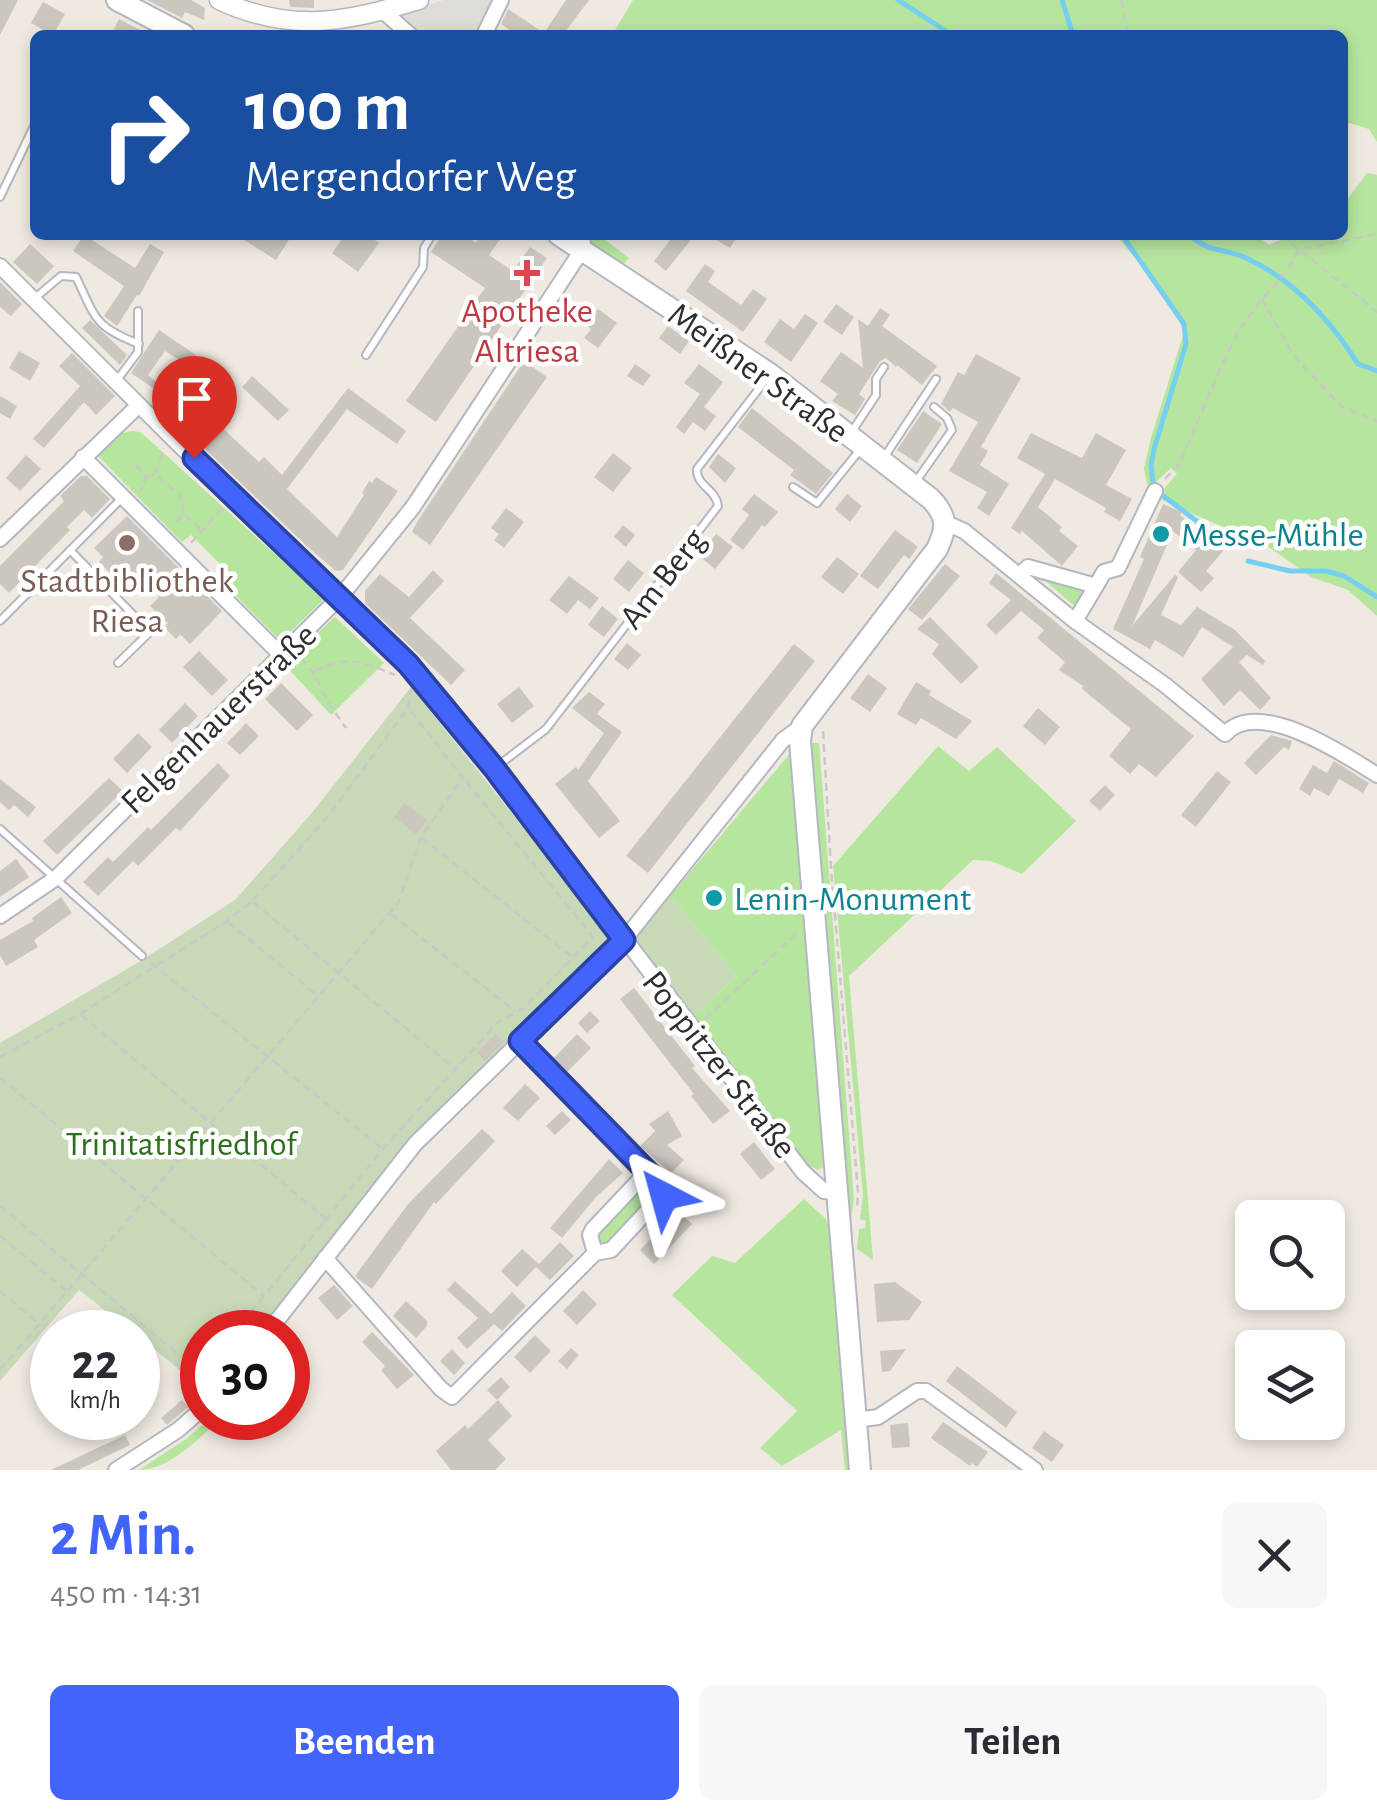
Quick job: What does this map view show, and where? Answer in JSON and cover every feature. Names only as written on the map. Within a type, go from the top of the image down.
[{"type":"main road","points":[[117,0],[174,30]]},
{"type":"main road","name":"Meißner Straße","points":[[582,242],[770,374],[913,485],[943,512],[946,523]]},
{"type":"main road","points":[[860,1470],[800,742],[802,726],[938,549],[946,523]]},
{"type":"street","points":[[219,0],[265,18],[305,24],[384,11],[419,0]]},
{"type":"street","points":[[486,30],[501,0]]},
{"type":"street","points":[[384,11],[405,30]]},
{"type":"street","name":"Felgenhauerstraße","points":[[2,912],[56,878],[340,597],[413,507],[582,242]]},
{"type":"street","name":"Poppitzer Straße","points":[[0,266],[408,664],[494,768],[815,1186],[836,1192]]},
{"type":"street","points":[[0,539],[9,520],[139,404]]},
{"type":"street","points":[[83,457],[179,556],[288,652]]},
{"type":"street","points":[[1075,621],[1104,572],[1118,568],[1155,491]]},
{"type":"street","points":[[946,523],[964,532],[1226,734],[1233,725],[1249,721],[1284,726],[1377,775]]},
{"type":"street","points":[[1020,576],[1028,567],[1096,586]]},
{"type":"street","points":[[285,1310],[415,1144],[624,940],[783,740],[802,726]]},
{"type":"street","points":[[325,1258],[452,1397],[595,1254],[611,1250],[664,1196],[666,1191],[520,1041]]},
{"type":"street","points":[[595,1254],[592,1229],[646,1172]]},
{"type":"street","points":[[856,1420],[878,1417],[917,1391],[926,1391],[1035,1470]]},
{"type":"street","points":[[116,1470],[180,1428]]},
{"type":"lane","points":[[0,197],[30,134]]},
{"type":"lane","points":[[366,356],[423,266],[424,248],[429,240]]},
{"type":"lane","points":[[34,299],[60,276],[76,278],[100,324],[138,344]]},
{"type":"lane","points":[[117,380],[138,352],[138,311]]},
{"type":"lane","points":[[793,486],[817,503],[856,441],[876,395],[876,379],[884,367]]},
{"type":"lane","name":"Am Berg","points":[[494,768],[546,729],[718,506],[717,499],[699,481],[697,469],[770,374]]},
{"type":"lane","points":[[882,461],[936,379]]},
{"type":"lane","points":[[913,485],[952,430],[947,418],[934,407]]},
{"type":"lane","points":[[0,621],[70,550],[126,501]]},
{"type":"lane","points":[[70,550],[150,632],[118,663]]},
{"type":"lane","points":[[0,829],[142,956]]},
{"type":"path","points":[[1122,0],[1127,30]]},
{"type":"path","points":[[1348,240],[1377,234]]},
{"type":"path","points":[[1287,240],[1377,312]]},
{"type":"path","points":[[1298,250],[1347,240]]},
{"type":"path","points":[[1155,491],[1179,464],[1239,331],[1262,298],[1288,272],[1298,250]]},
{"type":"path","points":[[1262,298],[1293,354],[1340,406],[1377,421]]},
{"type":"path","points":[[154,474],[161,451],[174,439]]},
{"type":"path","points":[[136,464],[146,477]]},
{"type":"path","points":[[126,501],[139,495],[146,477],[154,474]]},
{"type":"path","points":[[154,474],[180,495],[184,514],[202,531]]},
{"type":"path","points":[[179,556],[235,496]]},
{"type":"path","points":[[162,537],[184,514]]},
{"type":"path","points":[[288,652],[313,672],[328,704],[346,728]]},
{"type":"path","points":[[313,672],[351,659],[396,675]]},
{"type":"path","points":[[0,1057],[80,1014],[252,901],[326,818],[408,707],[408,664]]},
{"type":"path","points":[[253,1310],[383,1149],[455,1069],[498,1022],[516,1012],[592,937],[408,707]]},
{"type":"path","points":[[822,741],[858,1192],[854,1219]]},
{"type":"path","points":[[51,1310],[398,903],[421,837],[463,778]]},
{"type":"path","points":[[421,837],[572,958]]},
{"type":"path","points":[[252,901],[455,1069]]},
{"type":"path","points":[[390,913],[516,1012]]},
{"type":"path","points":[[692,1030],[814,917]]},
{"type":"path","points":[[227,921],[318,996]]},
{"type":"path","points":[[142,956],[383,1149]]},
{"type":"path","points":[[80,1014],[326,1219]]},
{"type":"path","points":[[0,1078],[264,1296]]},
{"type":"path","points":[[0,1206],[180,1356]]},
{"type":"path","points":[[0,1236],[67,1291]]},
{"type":"path","points":[[0,1291],[30,1316]]},
{"type":"path","points":[[0,1370],[30,1336]]},
{"type":"green space","points":[[633,0],[1377,0],[1377,142],[1369,129],[1348,123],[1348,30],[615,30]]},
{"type":"green space","points":[[1367,173],[1377,175],[1377,616],[1348,590],[1311,577],[1270,548],[1162,500],[1159,494],[1177,474],[1171,468],[1152,486],[1147,484],[1144,468],[1151,438],[1184,332],[1171,301],[1120,240],[1262,240],[1269,245],[1281,240],[1348,240],[1348,198]]},
{"type":"green space","points":[[590,240],[606,240],[629,258],[621,267],[594,250]]},
{"type":"green space","points":[[140,432],[155,445],[324,599],[281,641],[227,587],[235,579],[191,535],[182,542],[98,456],[123,433]]},
{"type":"green space","points":[[1041,577],[1081,590],[1082,600],[1077,608]]},
{"type":"green space","points":[[335,617],[384,663],[331,715],[284,664]]},
{"type":"green space","name":"Trinitatisfriedhof","points":[[411,687],[612,939],[410,1139],[274,1310],[180,1310],[180,1370],[160,1354],[160,1310],[105,1310],[79,1290],[62,1310],[30,1310],[30,1346],[0,1381],[0,1043],[139,962],[235,900],[311,814]]},
{"type":"green space","points":[[808,743],[819,743],[854,1200],[851,1218],[846,1218]]},
{"type":"green space","points":[[938,746],[969,771],[997,747],[1076,821],[1022,874],[991,861],[973,860],[849,976],[873,1260],[857,1249],[859,1229],[865,1228],[866,1221],[860,1219],[863,1195],[833,866]]},
{"type":"green space","points":[[791,752],[827,1164],[819,1170],[806,1165],[694,1016],[737,976],[670,896]]},
{"type":"green space","points":[[670,896],[737,976],[694,1016],[635,939]]},
{"type":"green space","points":[[649,1183],[659,1193],[610,1245],[602,1245],[596,1234]]},
{"type":"green space","points":[[804,1199],[826,1219],[831,1233],[852,1470],[845,1470],[841,1430],[782,1466],[760,1448],[797,1411],[672,1295],[712,1256],[735,1263]]},
{"type":"green space","points":[[184,1440],[197,1440],[161,1465],[139,1470]]},
{"type":"shaded area","points":[[443,0],[495,0],[480,30],[411,30],[396,16]]},
{"type":"building","points":[[0,0],[18,0],[0,35]]},
{"type":"building","points":[[147,0],[191,0],[205,8],[204,20],[185,12],[182,18]]},
{"type":"building","points":[[289,0],[314,0],[314,8],[290,7]]},
{"type":"building","points":[[566,0],[589,0],[567,30],[546,30]]},
{"type":"building","points":[[43,2],[65,14],[56,30],[44,30],[31,23]]},
{"type":"building","points":[[508,9],[540,30],[510,30],[501,24]]},
{"type":"building","points":[[119,19],[140,30],[114,30]]},
{"type":"building","points":[[81,240],[92,240],[135,268],[150,244],[164,252],[117,326],[104,316],[124,286],[73,251]]},
{"type":"building","points":[[244,240],[289,240],[276,260]]},
{"type":"building","points":[[341,240],[379,243],[358,272],[332,253]]},
{"type":"building","points":[[439,240],[500,240],[489,255],[513,271],[530,247],[547,258],[436,422],[406,401],[485,288],[431,252]]},
{"type":"building","points":[[670,240],[690,241],[666,271],[654,261]]},
{"type":"building","points":[[716,240],[735,240],[730,248]]},
{"type":"building","points":[[30,244],[54,266],[37,284],[13,262]]},
{"type":"building","points":[[705,264],[715,271],[708,282],[741,305],[753,289],[767,299],[743,332],[686,291]]},
{"type":"building","points":[[0,282],[22,304],[11,316],[0,307]]},
{"type":"building","points":[[836,304],[854,317],[842,335],[823,322]]},
{"type":"building","points":[[880,308],[890,315],[882,326],[937,366],[922,385],[886,358],[880,361],[859,394],[865,399],[855,415],[832,401],[838,394],[820,381],[841,352],[863,368],[858,319],[868,326]]},
{"type":"building","points":[[598,309],[617,323],[598,348],[584,338],[591,329],[585,325]]},
{"type":"building","points":[[805,314],[818,323],[791,362],[764,342],[780,319],[794,329]]},
{"type":"building","points":[[90,320],[127,355],[120,365],[82,328]]},
{"type":"building","points":[[668,326],[689,341],[680,354],[659,338]]},
{"type":"building","points":[[159,330],[196,355],[189,366],[165,351],[148,375],[157,383],[153,388],[131,373]]},
{"type":"building","points":[[19,351],[40,363],[30,381],[9,368]]},
{"type":"building","points":[[72,353],[115,396],[96,415],[84,402],[44,448],[33,439],[80,386],[59,366]]},
{"type":"building","points":[[976,354],[1021,378],[981,447],[988,451],[980,465],[1009,484],[989,516],[977,508],[987,492],[949,471],[978,422],[953,408],[950,412],[941,404],[958,372],[964,375]]},
{"type":"building","points":[[524,361],[547,377],[430,545],[412,532],[417,522]]},
{"type":"building","points":[[635,364],[651,375],[643,386],[627,376]]},
{"type":"building","points":[[699,364],[723,382],[704,407],[716,416],[705,431],[693,422],[684,434],[676,427],[700,394],[684,383]]},
{"type":"building","points":[[252,376],[289,410],[278,421],[242,387]]},
{"type":"building","points":[[184,385],[194,394],[190,398],[259,462],[264,457],[282,475],[348,388],[406,431],[397,444],[347,409],[287,489],[337,537],[369,481],[372,483],[376,477],[398,491],[343,570],[336,571],[310,549],[162,408]]},
{"type":"building","points":[[0,396],[17,406],[10,419],[0,413]]},
{"type":"building","points":[[752,408],[833,473],[816,494],[790,475],[794,470],[738,427]]},
{"type":"building","points":[[923,411],[942,424],[917,463],[897,450]]},
{"type":"building","points":[[1031,433],[1082,458],[1096,433],[1126,450],[1106,485],[1132,499],[1120,521],[1104,512],[1106,508],[1055,479],[1038,507],[1078,546],[1062,566],[1022,531],[1020,534],[1011,528],[1045,474],[1017,458]]},
{"type":"building","points":[[613,453],[632,468],[613,492],[594,477]]},
{"type":"building","points":[[718,454],[736,468],[725,483],[709,467]]},
{"type":"building","points":[[26,455],[41,469],[20,491],[6,478]]},
{"type":"building","points":[[81,476],[87,476],[110,499],[92,518],[84,510],[67,527],[70,530],[9,593],[0,584],[0,566],[64,501],[60,496]]},
{"type":"building","points":[[754,494],[778,512],[743,550],[730,540],[749,515],[742,509]]},
{"type":"building","points":[[847,494],[862,506],[850,522],[835,509]]},
{"type":"building","points":[[1163,504],[1182,512],[1180,515],[1223,551],[1206,571],[1214,578],[1201,592],[1178,572],[1196,550],[1173,531],[1132,626],[1175,575],[1178,577],[1161,615],[1181,625],[1197,607],[1235,630],[1265,661],[1263,665],[1247,655],[1239,662],[1271,698],[1260,710],[1240,690],[1224,706],[1201,679],[1233,647],[1202,627],[1183,657],[1155,640],[1150,649],[1113,629]]},
{"type":"building","points":[[506,508],[524,522],[504,548],[494,540],[499,534],[491,528]]},
{"type":"building","points":[[127,516],[222,611],[190,644],[180,634],[176,639],[164,627],[168,623],[150,606],[159,597],[141,580],[133,588],[99,562],[103,557],[94,548]]},
{"type":"building","points":[[623,525],[635,535],[626,547],[614,537]]},
{"type":"building","points":[[895,530],[918,547],[909,559],[904,555],[878,589],[860,576]]},
{"type":"building","points":[[716,534],[733,547],[715,569],[699,556]]},
{"type":"building","points":[[837,557],[859,574],[843,594],[821,577]]},
{"type":"building","points":[[628,560],[644,573],[629,592],[613,579]]},
{"type":"building","points":[[945,564],[960,576],[922,620],[908,609]]},
{"type":"building","points":[[433,570],[444,581],[410,618],[465,670],[451,685],[365,603],[365,591],[380,574],[409,597]]},
{"type":"building","points":[[996,573],[1194,736],[1156,777],[1139,764],[1130,774],[1109,756],[1131,729],[1059,670],[1065,662],[1037,638],[1044,630],[1021,611],[996,635],[986,625],[1011,600],[989,583]]},
{"type":"building","points":[[569,576],[599,598],[590,609],[578,600],[567,614],[549,600]]},
{"type":"building","points":[[602,606],[618,619],[604,637],[588,625]]},
{"type":"building","points":[[930,617],[979,667],[961,684],[932,654],[939,644],[917,629]]},
{"type":"building","points":[[627,643],[641,655],[628,670],[614,659]]},
{"type":"building","points":[[794,644],[815,661],[648,873],[626,856]]},
{"type":"building","points":[[199,651],[228,680],[212,696],[183,667]]},
{"type":"building","points":[[868,674],[887,688],[870,712],[850,698]]},
{"type":"building","points":[[916,682],[931,691],[929,695],[972,721],[956,739],[921,718],[916,725],[897,714]]},
{"type":"building","points":[[281,683],[313,715],[297,731],[265,699]]},
{"type":"building","points":[[519,687],[534,706],[512,723],[497,704]]},
{"type":"building","points":[[589,692],[605,704],[597,714],[622,732],[588,781],[620,821],[599,838],[555,784],[576,767],[578,770],[604,733],[572,708]]},
{"type":"building","points":[[185,703],[198,716],[172,743],[159,730]]},
{"type":"building","points":[[1038,708],[1060,727],[1045,745],[1023,726]]},
{"type":"building","points":[[246,723],[259,736],[240,755],[227,743]]},
{"type":"building","points":[[138,733],[152,747],[127,773],[113,759]]},
{"type":"building","points":[[1271,735],[1292,741],[1289,750],[1284,747],[1256,775],[1244,763]]},
{"type":"building","points":[[1334,761],[1369,783],[1363,793],[1339,779],[1329,796],[1314,788],[1310,796],[1299,789],[1313,765],[1327,773]]},
{"type":"building","points":[[218,763],[230,776],[180,831],[176,828],[138,866],[133,861],[98,896],[83,882],[108,857],[113,862],[148,827],[151,830]]},
{"type":"building","points":[[1217,771],[1231,782],[1196,827],[1181,815]]},
{"type":"building","points":[[109,778],[123,791],[57,855],[43,841]]},
{"type":"building","points":[[0,779],[36,807],[28,817],[14,805],[9,810],[0,802]]},
{"type":"building","points":[[1105,785],[1115,795],[1100,811],[1089,801]]},
{"type":"building","points":[[404,803],[427,820],[416,834],[394,817]]},
{"type":"building","points":[[16,859],[29,877],[0,897],[0,871]]},
{"type":"building","points":[[61,897],[72,913],[34,940],[38,947],[6,966],[0,955],[0,940],[33,921]]},
{"type":"building","points":[[634,988],[695,1066],[692,1068],[730,1111],[713,1124],[620,999]]},
{"type":"building","points":[[590,1011],[600,1021],[587,1033],[578,1023]]},
{"type":"building","points":[[496,1034],[504,1042],[485,1061],[477,1053]]},
{"type":"building","points":[[577,1034],[591,1048],[566,1073],[553,1059]]},
{"type":"building","points":[[525,1084],[540,1098],[518,1121],[503,1108]]},
{"type":"building","points":[[562,1111],[571,1120],[555,1135],[546,1126]]},
{"type":"building","points":[[668,1111],[682,1136],[667,1145],[684,1160],[671,1173],[640,1146],[655,1131],[649,1124]]},
{"type":"building","points":[[482,1129],[495,1141],[434,1202],[372,1289],[358,1279],[355,1276],[408,1204]]},
{"type":"building","points":[[754,1142],[775,1169],[761,1180],[740,1154]]},
{"type":"building","points":[[609,1159],[623,1173],[596,1197],[562,1238],[550,1228]]},
{"type":"building","points":[[678,1211],[692,1224],[654,1264],[640,1250]]},
{"type":"building","points":[[560,1242],[574,1256],[550,1280],[536,1267],[517,1287],[501,1271],[522,1249],[539,1264]]},
{"type":"building","points":[[455,1281],[491,1314],[512,1292],[526,1306],[502,1331],[494,1324],[467,1349],[457,1338],[478,1318],[447,1290]]},
{"type":"building","points":[[895,1282],[922,1302],[909,1320],[877,1322],[874,1284]]},
{"type":"building","points":[[334,1285],[353,1306],[337,1320],[318,1298]]},
{"type":"building","points":[[583,1290],[597,1304],[577,1325],[563,1311]]},
{"type":"building","points":[[406,1301],[427,1321],[416,1338],[393,1316]]},
{"type":"building","points":[[372,1332],[414,1375],[397,1389],[381,1370],[385,1366],[362,1342]]},
{"type":"building","points":[[535,1335],[551,1351],[530,1373],[514,1357]]},
{"type":"building","points":[[571,1348],[579,1355],[567,1369],[558,1361]]},
{"type":"building","points":[[452,1349],[465,1363],[454,1375],[440,1361]]},
{"type":"building","points":[[906,1349],[890,1371],[882,1372],[880,1351]]},
{"type":"building","points":[[957,1366],[1017,1412],[1006,1428],[946,1381]]},
{"type":"building","points":[[501,1377],[510,1387],[497,1400],[487,1390]]},
{"type":"building","points":[[498,1400],[512,1416],[488,1440],[506,1459],[495,1470],[451,1470],[436,1451],[465,1425],[468,1429]]},
{"type":"building","points":[[180,1402],[180,1414],[167,1425],[161,1418]]},
{"type":"building","points":[[943,1422],[988,1452],[977,1467],[931,1438]]},
{"type":"building","points":[[908,1423],[910,1447],[892,1448],[890,1425]]},
{"type":"building","points":[[1044,1431],[1064,1445],[1052,1462],[1032,1448]]},
{"type":"building","points":[[114,1440],[128,1440],[130,1445],[78,1470],[51,1470]]},
{"type":"waterway","points":[[898,0],[944,30]]},
{"type":"waterway","points":[[1062,0],[1071,30]]},
{"type":"waterway","points":[[1125,240],[1184,324],[1186,344],[1154,449],[1153,482]]},
{"type":"waterway","points":[[1196,240],[1246,258],[1280,278],[1323,317],[1358,364],[1377,371]]},
{"type":"waterway","points":[[1162,495],[1202,525]]},
{"type":"waterway","points":[[1248,561],[1290,571],[1326,571],[1344,576],[1377,597]]},
{"type":"place","name":"Apotheke Altriesa","points":[[527,273]]},
{"type":"place","name":"Messe-Mühle","points":[[1161,534]]},
{"type":"place","name":"Stadtbibliothek Riesa","points":[[127,543]]},
{"type":"place","name":"Lenin-Monument","points":[[714,898]]},
{"type":"route","points":[[194,458],[408,664],[494,768],[624,940],[520,1041],[666,1191],[664,1196]]}]
